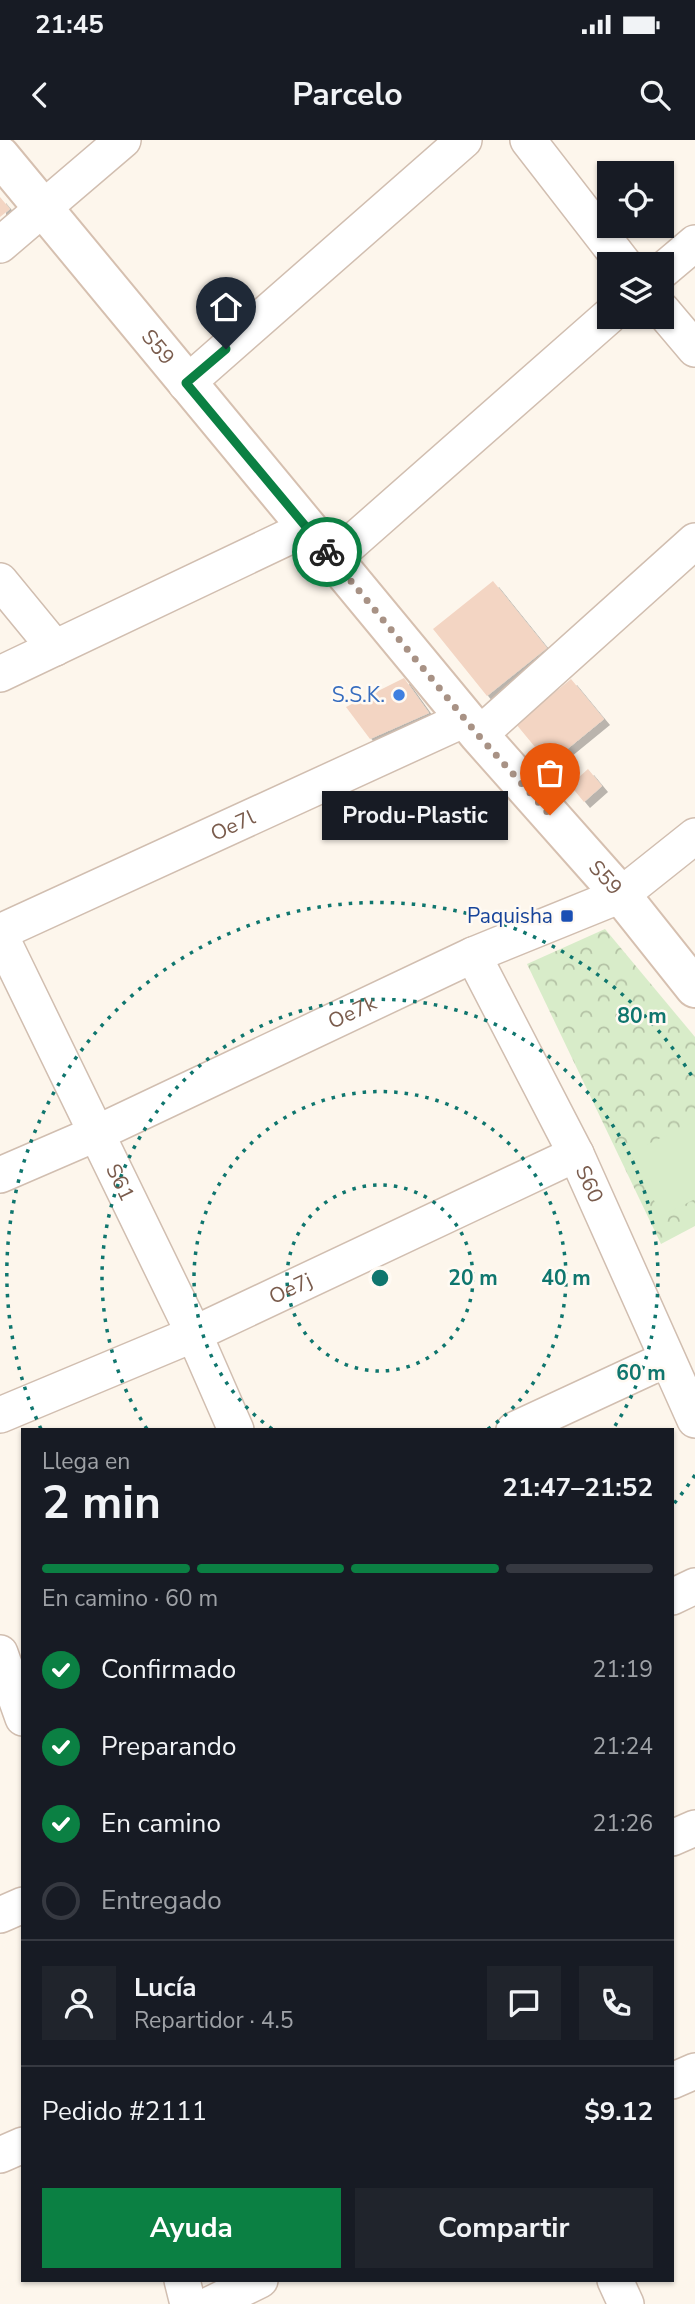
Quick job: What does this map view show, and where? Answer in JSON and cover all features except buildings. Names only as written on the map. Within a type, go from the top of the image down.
[{"type":"street","points":[[0,245],[122,140]]},
{"type":"street","points":[[186,383],[464,140]]},
{"type":"street","points":[[528,140],[615,252]]},
{"type":"street","name":"S59","points":[[0,156],[472,727],[621,895],[695,988]]},
{"type":"street","points":[[674,261],[695,243]]},
{"type":"street","points":[[674,324],[695,349]]},
{"type":"street","points":[[333,559],[597,327]]},
{"type":"street","points":[[0,674],[307,528]]},
{"type":"street","points":[[472,727],[695,541]]},
{"type":"street","points":[[0,581],[55,648]]},
{"type":"street","name":"Oe7l","points":[[0,934],[472,727]]},
{"type":"street","name":"Oe7k","points":[[0,1175],[95,1134],[473,956],[621,895],[695,836]]},
{"type":"street","name":"S61","points":[[0,934],[194,1334],[235,1428]]},
{"type":"street","name":"S60","points":[[473,956],[576,1154],[695,1420]]},
{"type":"street","name":"Oe7j","points":[[0,1415],[194,1334],[576,1154]]},
{"type":"street","points":[[518,1428],[667,1360]]},
{"type":"street","points":[[674,1596],[695,1587]]},
{"type":"street","points":[[6,1655],[21,1711]]},
{"type":"street","points":[[674,1837],[695,1828]]},
{"type":"street","points":[[0,1915],[21,1906]]},
{"type":"street","points":[[674,2080],[695,2071]]},
{"type":"street","points":[[0,2155],[21,2146]]},
{"type":"street","points":[[182,2282],[188,2304]]},
{"type":"street","points":[[211,2304],[256,2282]]},
{"type":"street","points":[[616,2282],[626,2304]]},
{"type":"green space","points":[[605,929],[695,1037],[695,1226],[661,1244],[527,964]]},
{"type":"green space","points":[[695,1121],[695,1199],[662,1216],[630,1153]]},
{"type":"way so far","points":[[327,552],[478,735],[550,815]]},
{"type":"place","name":"S.S.K.","points":[[399,695]]},
{"type":"place","name":"Produ-Plastic","points":[[550,815]]},
{"type":"place","name":"Paquisha","points":[[567,916]]},
{"type":"route","points":[[226,349],[186,383],[327,552]]}]
